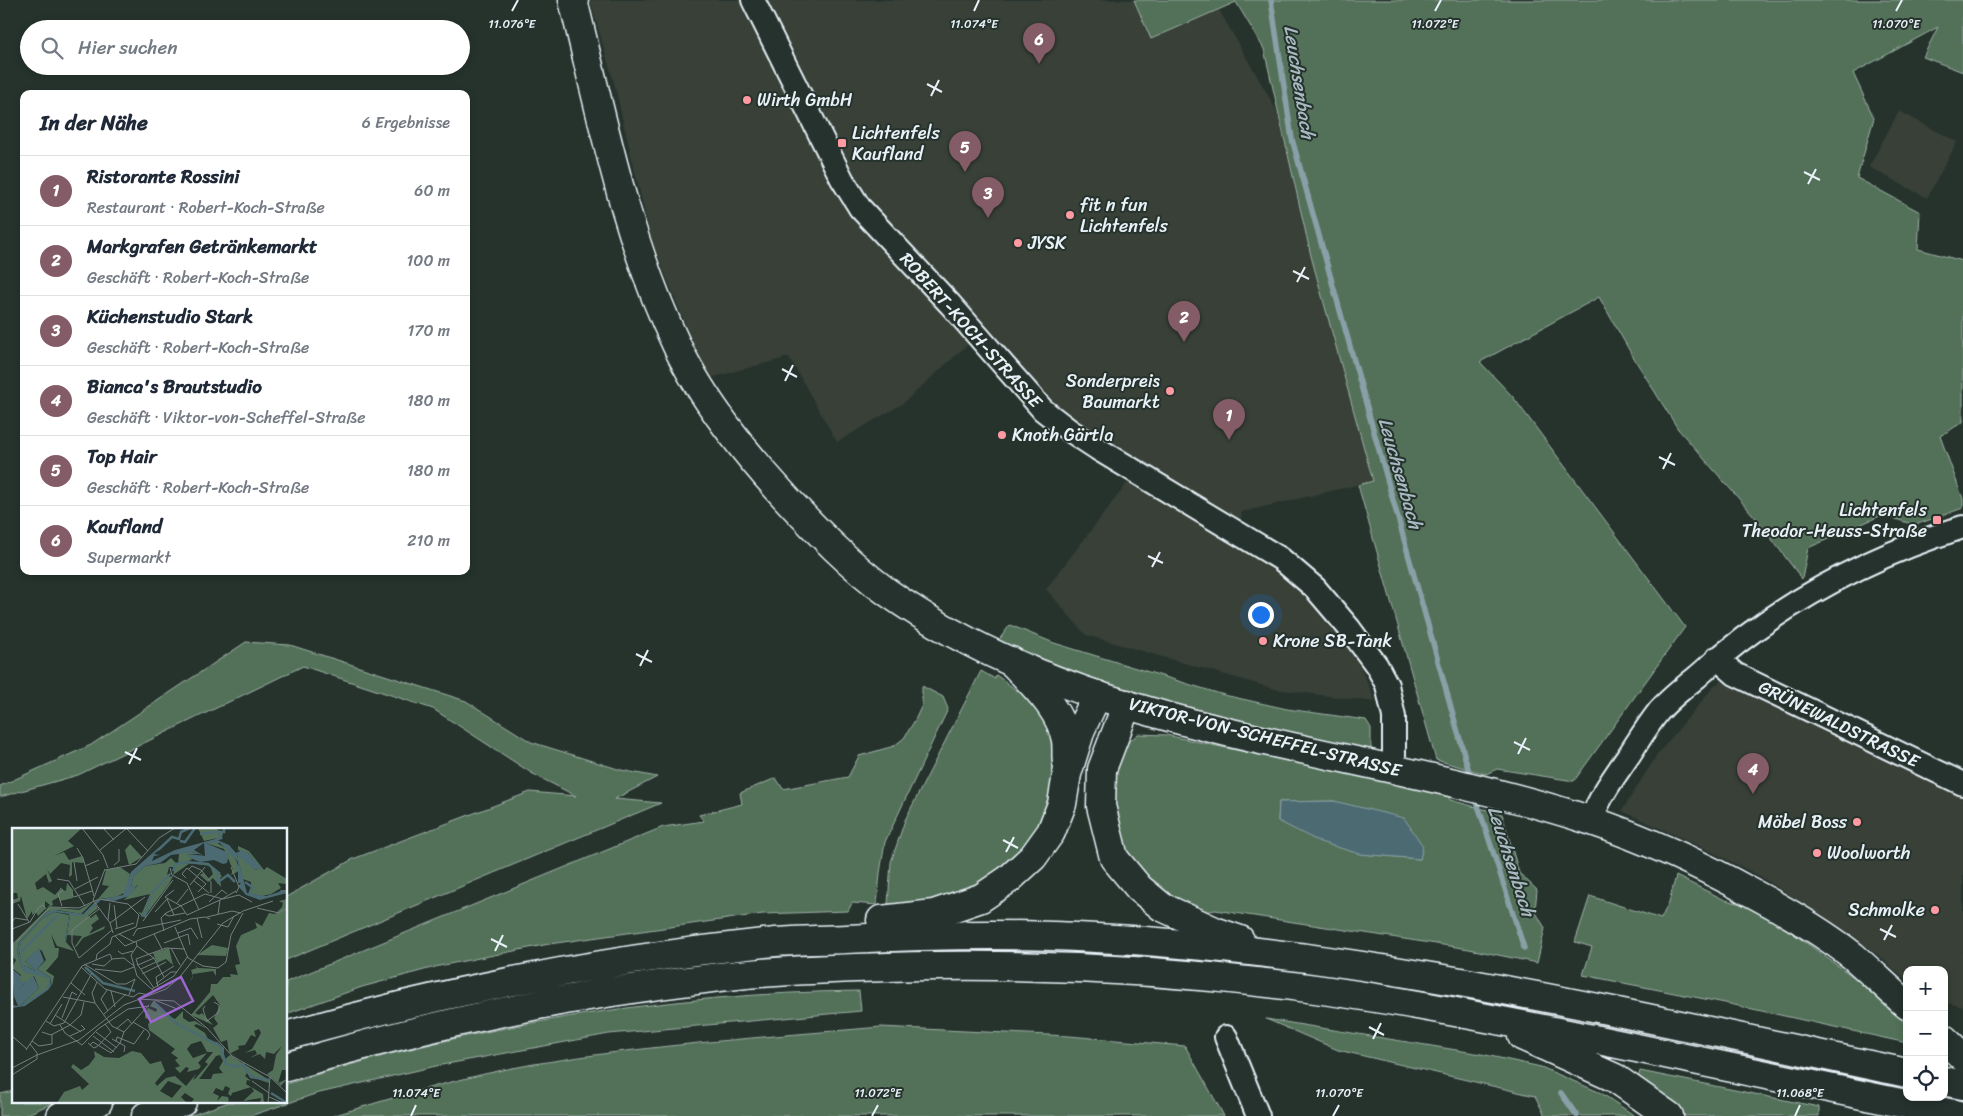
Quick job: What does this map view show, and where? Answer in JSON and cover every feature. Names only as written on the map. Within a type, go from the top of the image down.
[{"type":"main road","name":"VIKTOR-VON-SCHEFFEL-STRASSE","points":[[573,0],[630,224],[652,291],[679,350],[756,465],[799,512],[884,590],[964,638],[1011,661],[1097,695],[1280,745],[1394,769],[1505,796],[1591,820],[1673,852],[1794,916],[1851,955],[1903,1001]]},
{"type":"main road","points":[[1011,661],[1040,692],[1058,718],[1066,739],[1067,774]]},
{"type":"main road","points":[[288,1035],[453,993],[581,967],[768,943],[879,920],[934,914],[981,898],[1009,879],[1033,857],[1051,832],[1062,804],[1067,774],[1081,729],[1097,695]]},
{"type":"main road","points":[[1127,704],[1102,769],[1101,806],[1114,858],[1139,888],[1162,907],[1217,932],[1289,956]]},
{"type":"main road","points":[[768,943],[926,935],[1077,937],[1180,944],[1289,956],[1479,985],[1903,1072]]},
{"type":"main road","points":[[288,1066],[458,1021],[588,996],[706,978],[804,970],[939,964],[1086,967],[1301,987],[1472,1014],[1803,1081],[1963,1116]]},
{"type":"main road","points":[[1472,1014],[1615,1078],[1669,1116]]},
{"type":"main road","points":[[1948,1043],[1963,1057]]},
{"type":"main road","points":[[61,1116],[93,1104]]},
{"type":"main road","points":[[146,1116],[177,1104]]},
{"type":"street","name":"ROBERT-KOCH-STRASSE","points":[[753,0],[842,179],[860,208],[948,302],[1043,410],[1098,449],[1281,559],[1315,588],[1349,628],[1377,666],[1387,685],[1393,705],[1394,769]]},
{"type":"street","points":[[1591,820],[1596,808],[1620,769],[1659,711],[1717,658],[1765,621],[1819,588],[1892,553],[1963,527]]},
{"type":"street","name":"GRÜNEWALDSTRASSE","points":[[1717,658],[1735,674],[1963,784]]},
{"type":"street","points":[[1226,1037],[1258,1116]]},
{"type":"shaded area","points":[[590,0],[1134,0],[1152,39],[1219,10],[1277,111],[1311,256],[1373,481],[1242,512],[1236,545],[1283,575],[1326,617],[1358,662],[1376,702],[1275,689],[1086,635],[1046,589],[1142,464],[1063,412],[1031,380],[986,328],[902,404],[837,442],[789,357],[710,378],[702,366],[651,239],[614,83]]},
{"type":"shaded area","points":[[1899,111],[1957,142],[1927,198],[1869,167]]},
{"type":"shaded area","points":[[1723,680],[1963,798],[1963,1007],[1948,1003],[1948,966],[1903,966],[1903,977],[1882,958],[1820,914],[1756,874],[1622,811],[1657,755],[1715,685]]},
{"type":"green space","points":[[1134,0],[1963,0],[1963,72],[1923,57],[1938,27],[1853,73],[1874,118],[1857,178],[1920,212],[1918,249],[1963,261],[1963,422],[1940,436],[1963,499],[1963,508],[1915,525],[1882,515],[1808,548],[1802,579],[1754,516],[1678,429],[1599,297],[1480,362],[1513,397],[1685,627],[1574,781],[1497,769],[1486,774],[1436,760],[1358,485],[1373,481],[1311,256],[1264,49],[1236,2],[1151,39]]},
{"type":"green space","points":[[1010,625],[1054,643],[1224,695],[1287,709],[1366,720],[1371,728],[1371,754],[1342,745],[1163,701],[1091,678],[998,641]]},
{"type":"green space","points":[[246,642],[290,645],[466,701],[531,742],[621,770],[657,777],[615,799],[661,803],[288,959],[288,896],[353,859],[530,792],[576,796],[533,774],[433,709],[303,666],[78,775],[0,797],[0,786],[91,745]]},
{"type":"green space","points":[[981,671],[995,679],[996,675],[1031,701],[1053,736],[1055,761],[1054,787],[1047,817],[1013,863],[965,894],[924,903],[888,904],[891,862],[905,820]]},
{"type":"green space","points":[[922,686],[943,697],[948,709],[885,842],[877,905],[852,903],[848,911],[763,914],[549,944],[439,966],[362,987],[288,1013],[288,981],[663,827],[704,821],[699,815],[742,804],[740,793],[776,778],[783,789],[848,777],[859,756],[894,746],[904,738],[922,705]]},
{"type":"green space","points":[[1138,734],[1166,735],[1449,796],[1450,800],[1502,814],[1519,873],[1537,890],[1535,911],[1545,928],[1537,963],[1469,949],[1215,910],[1198,914],[1162,898],[1131,869],[1114,833],[1116,753]],"holes":[[[1334,801],[1422,846],[1420,859],[1362,854],[1278,821],[1279,802]]]},
{"type":"green space","points":[[1676,876],[1725,900],[1746,905],[1787,929],[1859,981],[1903,1021],[1903,1042],[1730,1004],[1583,975],[1592,947],[1575,942],[1590,896],[1661,919],[1669,902]]},
{"type":"green space","points":[[859,991],[861,1011],[609,1034],[436,1066],[315,1094],[288,1103],[288,1083],[355,1063],[426,1045],[569,1016],[715,998]]},
{"type":"green space","points":[[1266,1019],[1481,1054],[1541,1067],[1601,1093],[1635,1116],[1545,1116],[1535,1096],[1338,1050]]},
{"type":"green space","points":[[881,1027],[1069,1036],[1185,1046],[1224,1116],[332,1116],[457,1080],[577,1057],[751,1038]]},
{"type":"green space","points":[[1640,1071],[1819,1107],[1819,1116],[1685,1116],[1638,1078]]},
{"type":"green space","points":[[12,1091],[12,1104],[50,1104],[23,1116],[0,1116],[0,1094]]},
{"type":"green space","points":[[223,1104],[285,1104],[250,1116],[189,1116]]},
{"type":"water","points":[[1334,801],[1404,818],[1423,846],[1420,859],[1360,854],[1320,842],[1278,821],[1279,802]]},
{"type":"waterway","name":"Leuchsenbach","points":[[1271,0],[1292,139],[1471,779]]},
{"type":"waterway","name":"Leuchsenbach","points":[[1475,796],[1524,948]]},
{"type":"waterway","name":"Leuchsenbach","points":[[1561,1093],[1577,1116]]},
{"type":"place","name":"Kaufland","points":[[1039,64]]},
{"type":"place","name":"Wirth GmbH","points":[[747,100]]},
{"type":"place","name":"Lichtenfels Kaufland","points":[[842,143]]},
{"type":"place","name":"Top Hair","points":[[965,172]]},
{"type":"place","name":"fit n fun Lichtenfels","points":[[1070,215]]},
{"type":"place","name":"Küchenstudio Stark","points":[[988,218]]},
{"type":"place","name":"JYSK","points":[[1018,243]]},
{"type":"place","name":"Markgrafen Getränkemarkt","points":[[1184,342]]},
{"type":"place","name":"Sonderpreis Baumarkt","points":[[1170,391]]},
{"type":"place","name":"Knoth Gärtla","points":[[1002,435]]},
{"type":"place","name":"Ristorante Rossini","points":[[1229,440]]},
{"type":"place","name":"Lichtenfels Theodor-Heuss-Straße","points":[[1937,520]]},
{"type":"place","name":"Krone SB-Tank","points":[[1263,641]]},
{"type":"place","name":"Bianca's Brautstudio","points":[[1753,794]]},
{"type":"place","name":"Möbel Boss","points":[[1857,822]]},
{"type":"place","name":"Woolworth","points":[[1817,853]]},
{"type":"place","name":"Schmolke","points":[[1935,910]]}]
